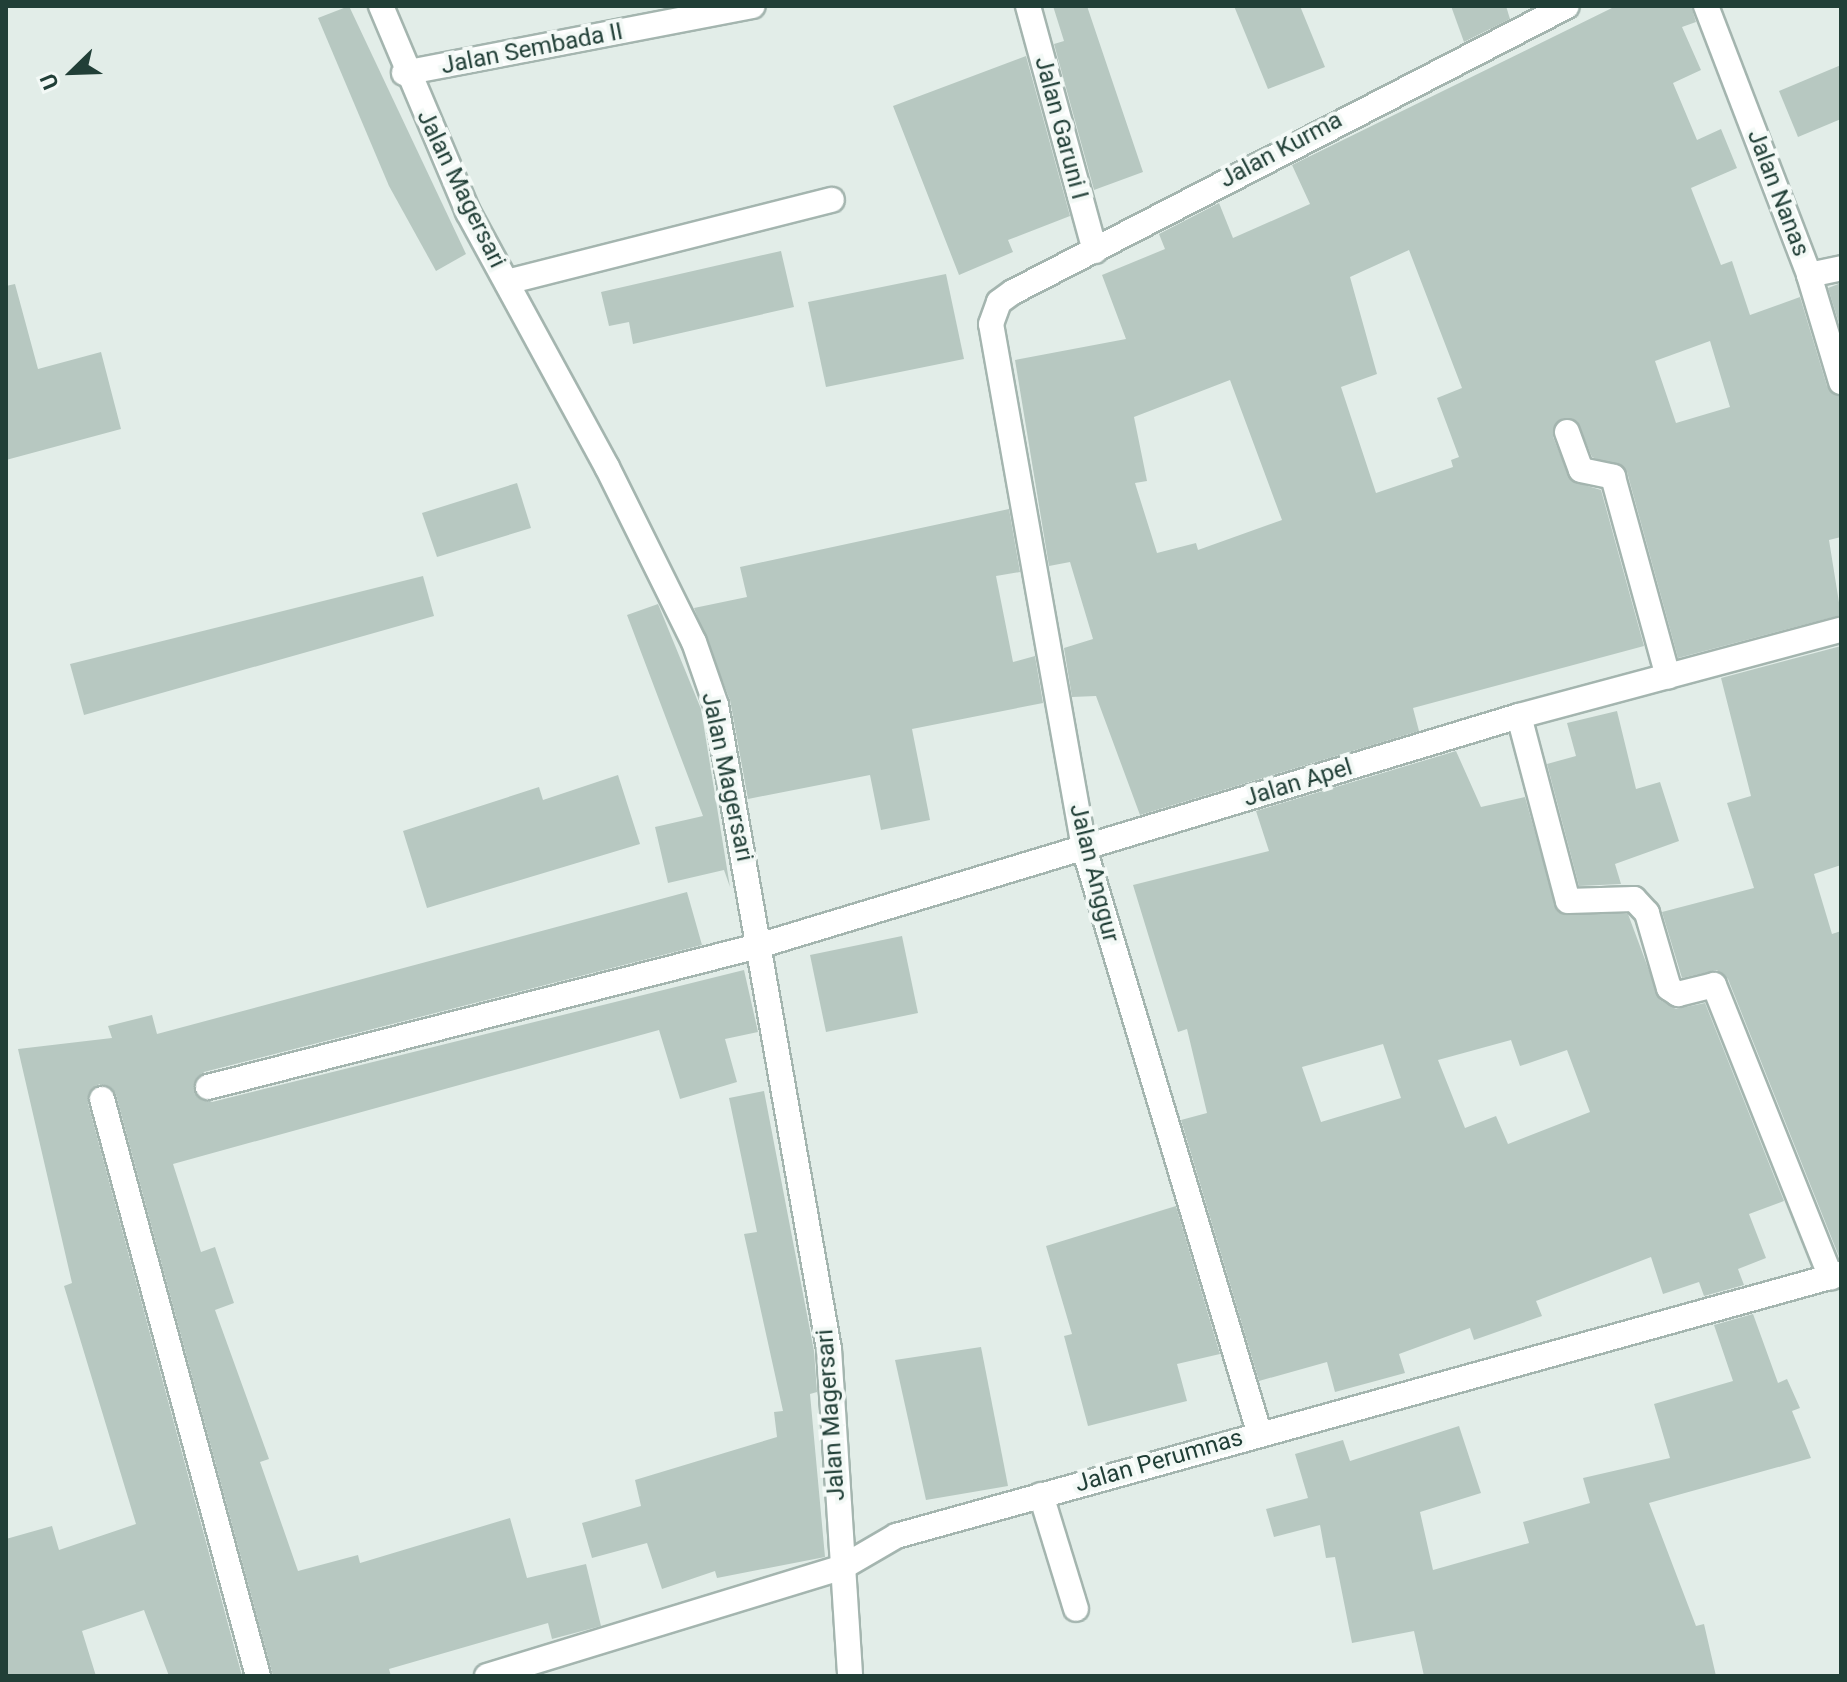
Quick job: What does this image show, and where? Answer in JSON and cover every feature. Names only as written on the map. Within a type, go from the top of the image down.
[{"type":"street","name":"Jalan Magersari","points":[[381,6],[404,73],[507,282],[694,642],[733,781],[758,946],[829,1349],[850,1676]]},
{"type":"street","name":"Jalan Sembada II","points":[[404,73],[753,6]]},
{"type":"street","name":"Jalan Garuni I","points":[[1028,6],[1095,251]]},
{"type":"street","name":"Jalan Kurma","points":[[999,302],[1567,6]]},
{"type":"street","name":"Jalan Nanas","points":[[1706,6],[1809,275],[1841,382]]},
{"type":"street","points":[[507,282],[832,200]]},
{"type":"street","points":[[1809,275],[1841,268]]},
{"type":"street","name":"Jalan Anggur","points":[[999,302],[991,324],[996,359],[1084,848],[1259,1432]]},
{"type":"street","points":[[1567,432],[1581,470],[1613,477],[1668,677]]},
{"type":"street","name":"Jalan Apel","points":[[208,1087],[758,946],[1519,716],[1841,630]]},
{"type":"street","points":[[1519,716],[1568,901],[1634,899],[1647,913],[1669,988],[1678,994],[1714,985],[1836,1275]]},
{"type":"street","points":[[102,1099],[258,1676]]},
{"type":"street","name":"Jalan Perumnas","points":[[500,1674],[841,1568],[896,1536],[1259,1432],[1836,1275]]},
{"type":"street","points":[[1041,1495],[1076,1609]]},
{"type":"building","points":[[349,6],[466,254],[436,271],[389,186],[318,18]]},
{"type":"building","points":[[1053,6],[1087,6],[1143,172],[1094,190],[1054,44],[1064,41]]},
{"type":"building","points":[[1234,6],[1300,6],[1325,67],[1268,89]]},
{"type":"building","points":[[1451,6],[1506,6],[1510,19],[1464,42]]},
{"type":"building","points":[[1616,6],[1691,6],[1696,22],[1682,27],[1701,70],[1673,83],[1697,140],[1721,129],[1737,168],[1691,188],[1721,265],[1732,261],[1750,315],[1800,297],[1827,386],[1841,397],[1841,537],[1829,540],[1841,615],[1678,658],[1627,472],[1592,457],[1577,421],[1563,418],[1553,437],[1571,481],[1601,490],[1644,646],[1413,708],[1419,731],[1140,815],[1096,696],[1072,697],[1064,648],[1093,639],[1070,562],[1049,566],[1015,360],[1126,339],[1102,275],[1165,249],[1159,234],[1219,203],[1233,238],[1310,204],[1292,165]],"holes":[[[1409,250],[1462,388],[1437,398],[1459,457],[1451,460],[1453,467],[1376,493],[1341,387],[1377,374],[1350,277]],[[1710,341],[1730,407],[1676,423],[1655,361]],[[1230,380],[1282,520],[1198,550],[1196,543],[1157,553],[1135,483],[1147,481],[1134,417]]]},
{"type":"building","points":[[1026,56],[1070,216],[1008,240],[1013,252],[959,275],[893,106]]},
{"type":"building","points":[[1841,65],[1841,119],[1798,137],[1779,91]]},
{"type":"building","points":[[781,251],[794,307],[633,344],[629,322],[609,326],[601,292]]},
{"type":"building","points":[[946,274],[964,359],[826,387],[808,302]]},
{"type":"building","points":[[1841,283],[1841,330],[1828,288]]},
{"type":"building","points":[[15,284],[38,369],[101,352],[121,429],[6,460],[6,286]]},
{"type":"building","points":[[517,483],[531,528],[437,557],[422,513]]},
{"type":"building","points":[[1009,509],[1020,572],[996,576],[1013,662],[1035,656],[1043,703],[912,729],[930,820],[881,830],[870,775],[748,799],[730,700],[694,608],[747,597],[740,567]]},
{"type":"building","points":[[423,576],[434,616],[84,715],[70,664]]},
{"type":"building","points":[[658,604],[701,709],[730,887],[724,870],[668,883],[655,827],[703,816],[627,615]]},
{"type":"building","points":[[1841,646],[1841,865],[1814,874],[1832,934],[1841,931],[1840,1259],[1728,979],[1717,970],[1682,978],[1662,912],[1754,888],[1727,803],[1751,796],[1721,678]]},
{"type":"building","points":[[1617,711],[1636,789],[1660,782],[1679,841],[1615,864],[1621,884],[1579,886],[1547,764],[1576,756],[1567,723]]},
{"type":"building","points":[[1456,751],[1481,807],[1525,797],[1557,911],[1628,914],[1660,1000],[1676,1009],[1705,1003],[1784,1201],[1749,1214],[1766,1258],[1738,1269],[1744,1285],[1704,1296],[1699,1282],[1663,1294],[1651,1257],[1536,1301],[1542,1316],[1474,1340],[1470,1328],[1399,1354],[1405,1373],[1335,1392],[1327,1362],[1259,1381],[1181,1120],[1207,1113],[1187,1029],[1178,1032],[1133,885],[1269,851],[1256,811]],"holes":[[[1511,1040],[1520,1066],[1567,1050],[1590,1112],[1508,1144],[1496,1116],[1465,1128],[1438,1060]],[[1383,1044],[1401,1098],[1321,1122],[1302,1067]]]},
{"type":"building","points":[[618,775],[640,844],[427,908],[403,831],[539,787],[543,800]]},
{"type":"building","points":[[687,892],[702,945],[204,1072],[194,1091],[212,1102],[744,970],[758,1032],[725,1039],[737,1082],[680,1099],[659,1030],[173,1164],[201,1252],[215,1247],[234,1303],[215,1310],[269,1459],[260,1462],[298,1571],[358,1555],[360,1563],[510,1518],[527,1578],[586,1564],[601,1626],[552,1639],[548,1623],[389,1669],[391,1676],[273,1676],[116,1095],[99,1084],[88,1103],[242,1676],[169,1676],[144,1610],[82,1631],[96,1676],[6,1676],[6,1539],[52,1526],[59,1550],[136,1524],[64,1286],[72,1283],[18,1049],[112,1038],[108,1026],[152,1015],[157,1034]]},
{"type":"building","points":[[902,936],[918,1013],[826,1032],[810,955]]},
{"type":"building","points":[[764,1091],[814,1351],[817,1392],[810,1394],[825,1557],[717,1578],[715,1571],[662,1589],[647,1543],[592,1558],[582,1523],[641,1506],[635,1480],[777,1437],[774,1412],[783,1411],[744,1234],[757,1232],[729,1098]]},
{"type":"building","points":[[1176,1206],[1220,1354],[1177,1364],[1187,1401],[1088,1426],[1064,1336],[1072,1334],[1046,1246]]},
{"type":"building","points":[[1753,1314],[1778,1383],[1787,1379],[1800,1408],[1792,1411],[1811,1458],[1649,1503],[1696,1626],[1704,1624],[1716,1676],[1424,1676],[1414,1631],[1352,1643],[1335,1557],[1326,1558],[1320,1525],[1274,1537],[1266,1509],[1308,1498],[1295,1454],[1343,1440],[1350,1461],[1459,1426],[1481,1493],[1420,1512],[1433,1570],[1529,1543],[1523,1522],[1590,1503],[1583,1478],[1670,1458],[1654,1404],[1733,1381],[1714,1325]]},
{"type":"building","points":[[981,1347],[1008,1486],[926,1500],[895,1360]]}]
